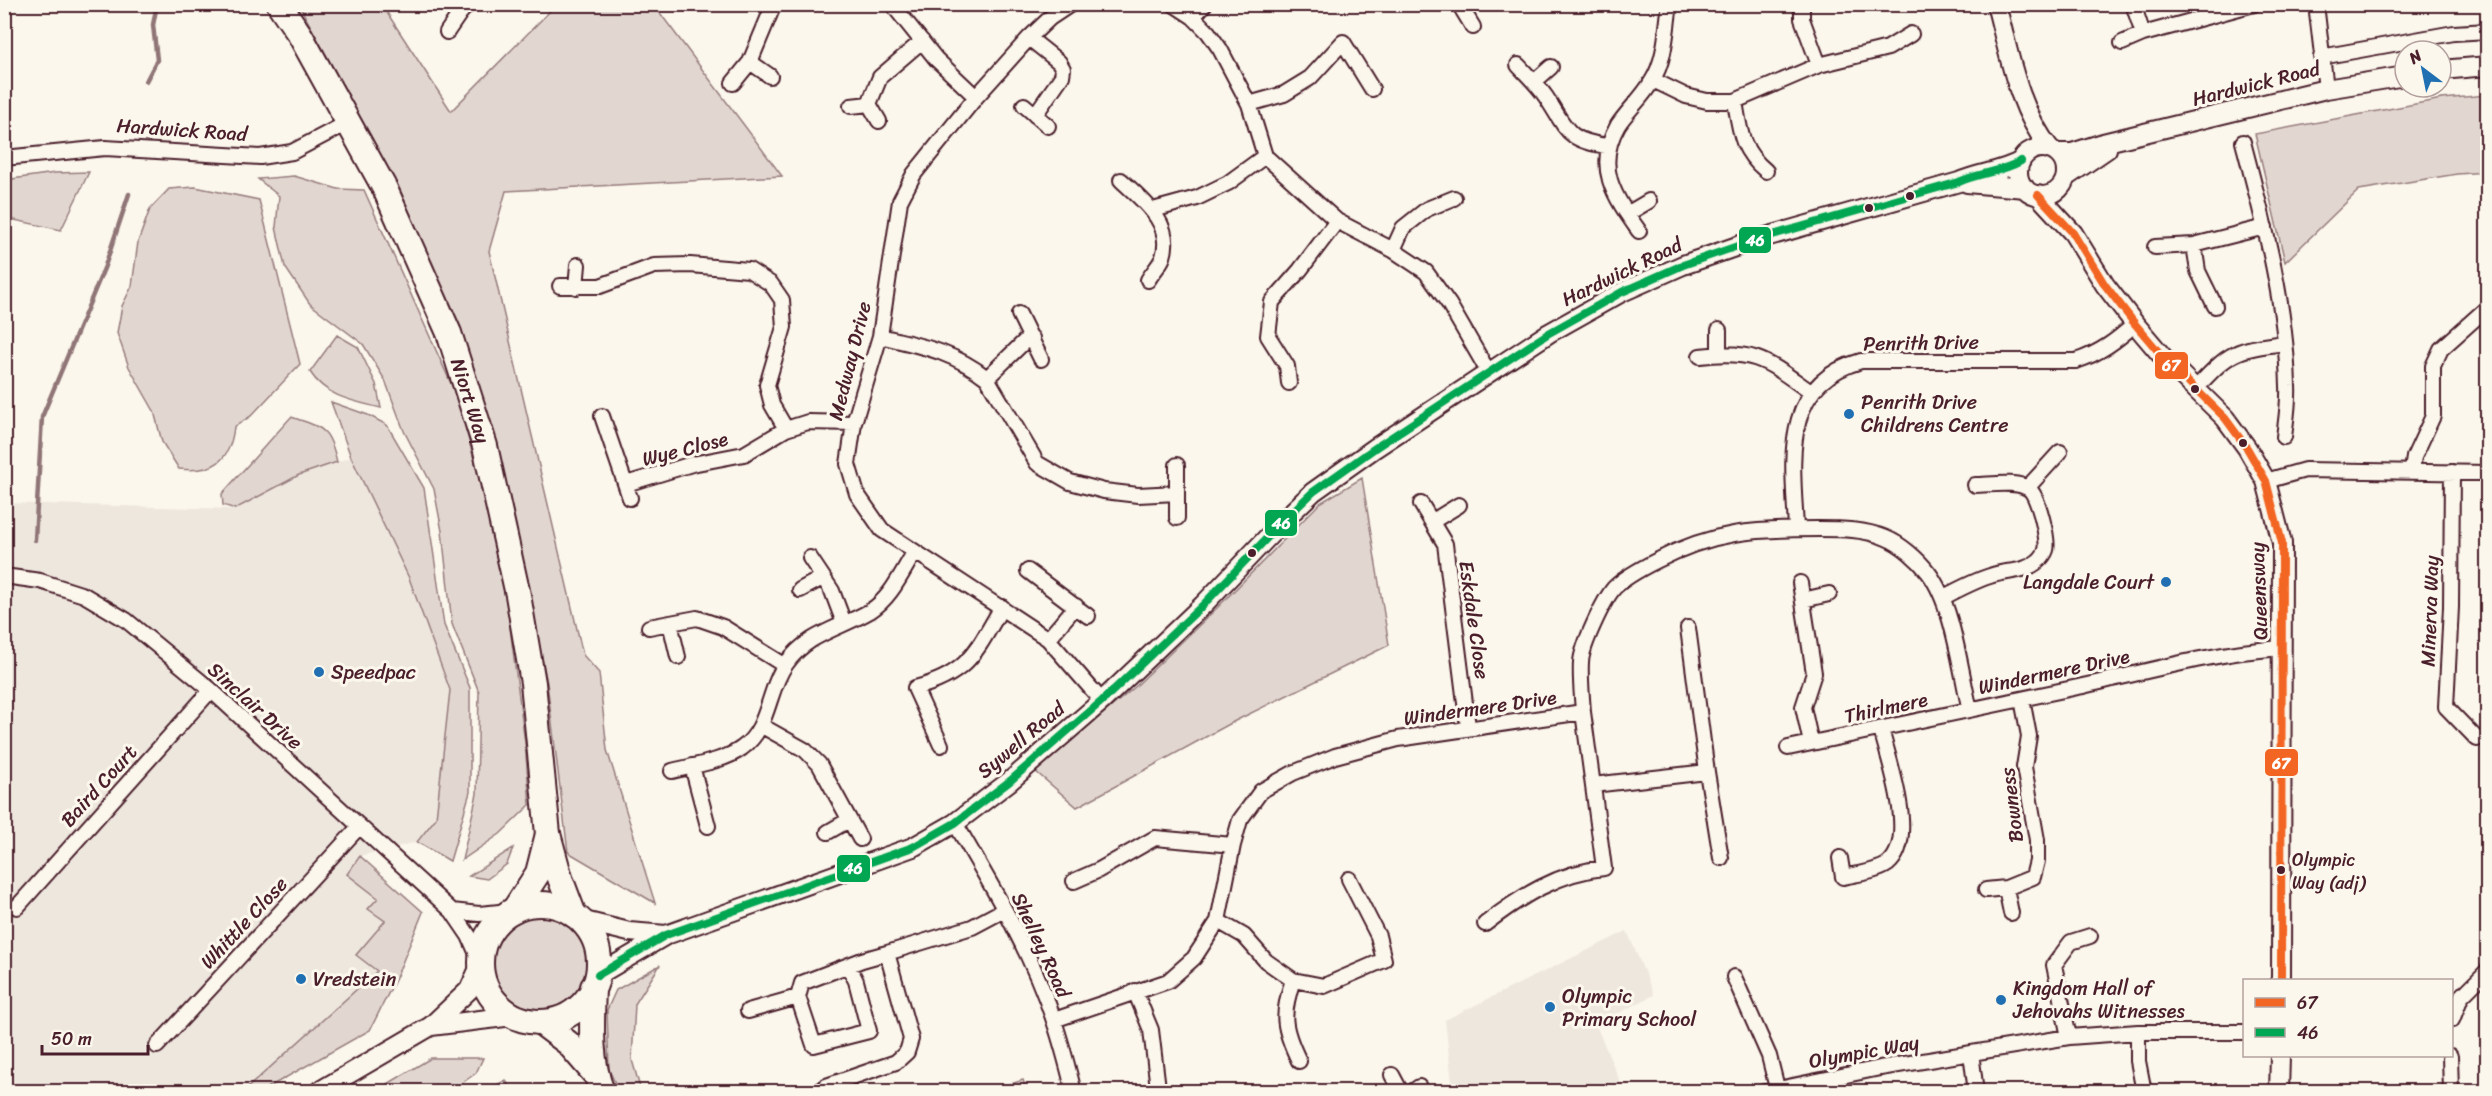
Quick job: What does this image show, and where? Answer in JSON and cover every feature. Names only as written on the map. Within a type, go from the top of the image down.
[{"type":"highway","name":"Niort Way","points":[[279,4],[300,35],[385,189],[449,333],[485,446],[518,595],[533,683],[548,834],[560,878],[577,917]]},
{"type":"highway","name":"Niort Way","points":[[512,910],[538,873],[548,834]]},
{"type":"highway","points":[[596,981],[584,1001],[572,1012],[557,1019],[540,1022],[513,1016],[500,1007],[490,995],[483,981],[480,964],[482,947],[490,930],[512,910],[529,904],[560,907],[577,917],[588,928],[598,951],[596,981],[592,1021],[598,1082]]},
{"type":"highway","points":[[540,1022],[568,1043],[598,1082]]},
{"type":"street","points":[[892,4],[936,59],[976,97]]},
{"type":"street","name":"Medway Drive","points":[[1071,4],[1050,18],[1029,38],[976,97],[914,174],[900,201],[880,336],[854,423],[848,464],[857,494],[882,530],[1048,639],[1102,700]]},
{"type":"street","points":[[1173,4],[1193,17],[1220,49],[1248,104],[1265,156],[1337,221],[1393,250],[1426,272],[1449,304],[1489,373]]},
{"type":"street","points":[[1193,17],[1204,4]]},
{"type":"street","points":[[1473,27],[1462,8],[1477,4]]},
{"type":"street","points":[[1638,231],[1613,193],[1607,169],[1608,146],[1619,124],[1653,80],[1662,56],[1670,4]]},
{"type":"street","points":[[1803,4],[1802,19],[1820,65]]},
{"type":"street","points":[[1996,4],[2023,100],[2040,136],[2065,163],[2063,182],[2052,194],[2032,192],[2019,175],[2027,140],[2023,100]]},
{"type":"street","points":[[2133,4],[2143,34]]},
{"type":"street","points":[[2122,43],[2143,34],[2254,4]]},
{"type":"street","points":[[2316,4],[2326,89]]},
{"type":"street","points":[[733,82],[750,62],[768,6]]},
{"type":"street","points":[[447,32],[459,7]]},
{"type":"street","points":[[2321,57],[2454,33],[2487,31]]},
{"type":"street","points":[[1653,80],[1686,96],[1707,101],[1735,101],[1820,65],[1888,48],[1911,34]]},
{"type":"street","points":[[1029,38],[1059,62],[1063,69],[1062,76],[1035,115]]},
{"type":"street","points":[[869,104],[880,77],[922,41]]},
{"type":"street","points":[[1248,104],[1284,94],[1310,78],[1343,42],[1372,89]]},
{"type":"street","points":[[750,62],[770,76]]},
{"type":"street","points":[[1518,65],[1534,82],[1561,124],[1574,136],[1587,143],[1608,146]]},
{"type":"street","points":[[2453,69],[2487,66]]},
{"type":"street","points":[[1534,82],[1551,67]]},
{"type":"street","name":"Hardwick Road","points":[[2054,151],[2072,153],[2326,89],[2393,78]]},
{"type":"street","points":[[1735,101],[1740,133],[1752,159],[1766,171]]},
{"type":"street","points":[[851,106],[869,104]]},
{"type":"street","points":[[869,104],[879,121]]},
{"type":"street","points":[[1024,105],[1048,126]]},
{"type":"street","name":"Hardwick Road","points":[[4,158],[105,148],[260,157],[292,152],[349,122]]},
{"type":"street","name":"Hardwick Road","points":[[2063,182],[2119,141]]},
{"type":"street","points":[[2243,142],[2280,295],[2288,388],[2284,437]]},
{"type":"street","points":[[2023,158],[2038,149],[2054,151]]},
{"type":"street","points":[[1153,210],[1197,198],[1228,183],[1265,156]]},
{"type":"street","name":"Hardwick Road","points":[[1338,473],[1549,333],[1614,297],[1683,265],[1755,240],[1959,182],[1976,174],[2010,168],[2023,158]]},
{"type":"street","points":[[1121,180],[1153,210],[1164,234],[1163,257],[1148,280]]},
{"type":"street","name":"Hardwick Road","points":[[1959,182],[2032,192]]},
{"type":"street","name":"Queensway","points":[[2063,182],[2073,233]]},
{"type":"street","name":"Queensway","points":[[2032,192],[2073,233],[2105,285],[2163,357],[2225,418],[2266,481],[2282,543],[2281,979]]},
{"type":"street","points":[[1393,250],[1403,228],[1427,209],[1454,198]]},
{"type":"street","points":[[1627,214],[1649,201]]},
{"type":"street","points":[[1289,382],[1287,366],[1268,336],[1272,302],[1300,270],[1337,221]]},
{"type":"street","points":[[2155,247],[2194,245],[2265,227]]},
{"type":"street","points":[[2194,245],[2198,271],[2214,306]]},
{"type":"street","points":[[576,287],[578,265]]},
{"type":"street","points":[[560,286],[600,286],[654,266],[749,270],[771,284],[782,300],[784,327],[767,385],[772,405],[786,429]]},
{"type":"street","points":[[2412,470],[2414,457],[2433,416],[2433,366],[2441,349],[2487,307]]},
{"type":"street","points":[[1019,314],[1041,359]]},
{"type":"street","name":"Penrith Drive","points":[[1796,529],[1793,464],[1796,424],[1802,406],[1827,376],[1844,366],[1861,361],[2076,361],[2094,355],[2111,345],[2135,324]]},
{"type":"street","points":[[1719,330],[1719,354]]},
{"type":"street","points":[[880,336],[942,351],[974,368],[987,378],[1037,463],[1070,482],[1138,495],[1177,493]]},
{"type":"street","points":[[987,378],[1025,341],[1032,338]]},
{"type":"street","points":[[2196,388],[2221,361],[2246,348],[2285,344]]},
{"type":"street","points":[[1700,356],[1719,354],[1758,357],[1812,393]]},
{"type":"street","name":"Wye Close","points":[[602,416],[630,498]]},
{"type":"street","name":"Wye Close","points":[[626,484],[692,464],[744,454],[786,429],[808,422],[854,423]]},
{"type":"street","points":[[2028,488],[2060,452]]},
{"type":"street","points":[[1177,465],[1177,518]]},
{"type":"street","points":[[2266,481],[2305,470],[2487,472]]},
{"type":"street","name":"Minerva Way","points":[[2452,472],[2451,607],[2446,707],[2477,739]]},
{"type":"street","name":"Sywell Road","points":[[596,981],[666,935],[913,847],[955,823],[1010,781],[1102,700],[1203,605],[1287,517],[1338,473]]},
{"type":"street","points":[[1944,597],[1992,575],[2026,568],[2039,561],[2046,550],[2046,539],[2033,492],[2014,484],[1975,485]]},
{"type":"street","name":"Eskdale Close","points":[[1421,504],[1433,521],[1444,544],[1468,728]]},
{"type":"street","points":[[1433,521],[1459,504]]},
{"type":"street","name":"Windermere Drive","points":[[1054,1020],[1168,981],[1194,958],[1218,921],[1240,820],[1261,791],[1293,773],[1335,756],[1398,739],[1583,712],[1581,660],[1595,621],[1614,588],[1641,568],[1683,546],[1735,532],[1796,529],[1842,530],[1870,533],[1888,538],[1916,558],[1944,597],[1970,710],[2194,660],[2247,650],[2283,648]]},
{"type":"street","points":[[672,771],[741,749],[762,726],[784,666],[800,648],[821,632],[871,610],[888,596],[914,553]]},
{"type":"street","points":[[810,558],[832,591],[844,623]]},
{"type":"street","points":[[1028,571],[1088,616]]},
{"type":"street","name":"Sinclair Drive","points":[[4,576],[40,581],[84,595],[126,620],[211,690],[452,911],[469,936],[480,964]]},
{"type":"street","points":[[800,590],[822,578]]},
{"type":"street","points":[[1800,583],[1814,673],[1803,707],[1811,743]]},
{"type":"street","points":[[1803,600],[1829,594]]},
{"type":"street","points":[[1048,639],[1076,606]]},
{"type":"street","points":[[940,745],[915,688],[933,683],[961,669],[977,649],[1002,607]]},
{"type":"street","points":[[649,627],[697,618],[723,627],[784,666]]},
{"type":"street","points":[[670,623],[678,657]]},
{"type":"street","points":[[1688,628],[1721,858]]},
{"type":"street","name":"Baird Court","points":[[17,907],[211,690]]},
{"type":"street","name":"Bowness","points":[[1986,890],[2006,888],[2033,877],[2037,861],[2037,840],[2024,767],[2029,736],[2022,699]]},
{"type":"street","name":"Thirlmere","points":[[1788,748],[1970,710]]},
{"type":"street","points":[[1485,924],[1508,906],[1567,875],[1604,868],[1583,712]]},
{"type":"street","points":[[762,726],[805,750],[819,764],[860,839]]},
{"type":"street","points":[[1840,858],[1843,877],[1887,864],[1899,850],[1903,823],[1881,729]]},
{"type":"street","points":[[692,766],[708,826]]},
{"type":"street","points":[[1593,785],[1707,772]]},
{"type":"street","points":[[828,832],[849,820]]},
{"type":"street","name":"Shelley Road","points":[[955,823],[1030,961],[1054,1020],[1074,1092]]},
{"type":"street","name":"Whittle Close","points":[[157,1046],[359,827]]},
{"type":"street","points":[[1074,881],[1099,870],[1155,838],[1233,845]]},
{"type":"street","points":[[1218,921],[1244,936],[1266,961],[1293,980],[1324,986],[1384,960],[1378,936],[1349,879]]},
{"type":"street","points":[[2006,888],[2011,913]]},
{"type":"street","points":[[452,911],[479,914],[512,910]]},
{"type":"street","points":[[849,967],[856,981],[869,1031],[814,1045],[798,997],[802,983],[849,967],[862,960],[972,927],[1004,910]]},
{"type":"street","name":"Sywell Road","points":[[577,917],[629,932],[666,935]]},
{"type":"street","points":[[2069,1037],[2054,965],[2071,942],[2090,936]]},
{"type":"street","points":[[818,1092],[826,1086],[896,1062],[907,1052],[911,1039],[887,954]]},
{"type":"street","points":[[318,1092],[431,1026],[469,990],[480,964]]},
{"type":"street","points":[[2453,1015],[2461,997],[2487,970]]},
{"type":"street","points":[[1734,977],[1769,1056],[1770,1090]]},
{"type":"street","points":[[1293,980],[1284,1006],[1288,1038],[1299,1061]]},
{"type":"street","points":[[1136,992],[1151,1030],[1158,1088]]},
{"type":"street","points":[[748,1011],[798,997]]},
{"type":"street","points":[[431,1026],[513,1016]]},
{"type":"street","points":[[2138,1032],[2138,1061],[2144,1092]]},
{"type":"street","name":"Olympic Way","points":[[1770,1090],[2069,1037],[2138,1032],[2243,1032]]},
{"type":"street","points":[[1971,1053],[1976,1092]]},
{"type":"street","points":[[2279,1092],[2280,1057]]},
{"type":"street","points":[[2450,1057],[2451,1092]]},
{"type":"street","points":[[1392,1075],[1401,1092]]},
{"type":"shaded area","points":[[299,5],[382,5],[451,111],[556,5],[654,5],[782,176],[506,191],[489,251],[583,655],[599,673],[607,750],[655,903],[568,852],[547,683],[513,512],[466,349],[401,192]]},
{"type":"shaded area","points":[[2487,95],[2487,172],[2457,174],[2359,190],[2285,262],[2255,134],[2453,98]]},
{"type":"shaded area","points":[[89,172],[61,230],[5,218],[5,180],[55,173]]},
{"type":"shaded area","points":[[294,176],[338,189],[364,190],[457,397],[501,558],[525,743],[530,805],[500,834],[462,860],[477,794],[479,692],[452,624],[442,531],[434,489],[404,431],[385,380],[363,344],[310,304],[285,267],[276,227],[279,196],[258,179]]},
{"type":"shaded area","points":[[195,187],[259,200],[300,364],[251,416],[234,427],[228,449],[218,463],[210,467],[191,470],[179,469],[162,442],[154,411],[129,367],[117,333],[122,306],[132,286],[138,242],[150,209],[169,189]]},
{"type":"shaded area","points":[[337,335],[358,347],[376,384],[381,408],[332,393],[310,372]]},
{"type":"shaded area","points":[[331,402],[368,415],[387,425],[424,488],[444,625],[470,688],[470,792],[450,861],[417,842],[436,818],[450,690],[409,578],[351,457]]},
{"type":"shaded area","points":[[291,417],[323,430],[331,442],[337,462],[299,475],[235,509],[223,505],[222,494]]},
{"type":"shaded area","points":[[351,457],[409,578],[451,690],[436,819],[417,842],[360,856],[347,874],[378,898],[385,920],[378,971],[244,1091],[5,1092],[5,503],[235,509],[299,475]]},
{"type":"shaded area","points":[[1362,478],[1389,645],[1235,721],[1077,807],[1035,771],[1135,687],[1219,606],[1320,503]]},
{"type":"shaded area","points":[[513,848],[507,864],[487,879],[469,876]]},
{"type":"shaded area","points":[[360,856],[423,912],[396,978],[370,1030],[262,1091],[244,1091],[377,971],[356,955],[385,921],[368,909],[378,898],[347,874]]},
{"type":"shaded area","points":[[538,912],[558,916],[574,927],[585,943],[589,963],[585,983],[574,999],[558,1010],[538,1014],[518,1010],[502,999],[491,983],[487,963],[491,943],[502,927],[518,916]]},
{"type":"shaded area","name":"Olympic Primary School","points":[[1627,931],[1654,995],[1596,1025],[1624,1091],[1453,1091],[1445,1020]]},
{"type":"shaded area","points":[[660,965],[635,1004],[632,1060],[641,1091],[619,1091],[609,1070],[607,1010],[616,990]]},
{"type":"shaded area","points":[[431,1058],[483,1058],[476,1073],[452,1090],[376,1091]]},
{"type":"shaded area","points":[[506,1080],[511,1091],[488,1091],[489,1089]]},
{"type":"shaded area","points":[[1023,1080],[1027,1091],[990,1091]]},
{"type":"waterway","points":[[146,81],[157,60],[153,25],[157,4]]},
{"type":"waterway","points":[[35,540],[42,417],[105,266],[129,194]]},
{"type":"transit line","name":"46","points":[[598,975],[666,935],[913,847],[955,823],[1010,781],[1102,701],[1203,605],[1313,492],[1375,448],[1549,333],[1622,292],[1683,265],[1755,240],[1959,182],[2006,168],[2021,161]]},
{"type":"transit line","name":"67","points":[[2038,195],[2073,233],[2105,285],[2135,324],[2163,357],[2225,418],[2247,448],[2266,481],[2282,543],[2281,979]]},
{"type":"place","name":"Penrith Drive Childrens Centre","points":[[1849,414]]},
{"type":"place","name":"Langdale Court","points":[[2166,582]]},
{"type":"place","name":"Speedpac","points":[[319,672]]},
{"type":"place","name":"Olympic Way (adj)","points":[[2281,870]]},
{"type":"place","name":"Vredstein","points":[[301,979]]},
{"type":"place","name":"Kingdom Hall of Jehovahs Witnesses","points":[[2001,1000]]},
{"type":"place","name":"Olympic Primary School","points":[[1550,1007]]}]
